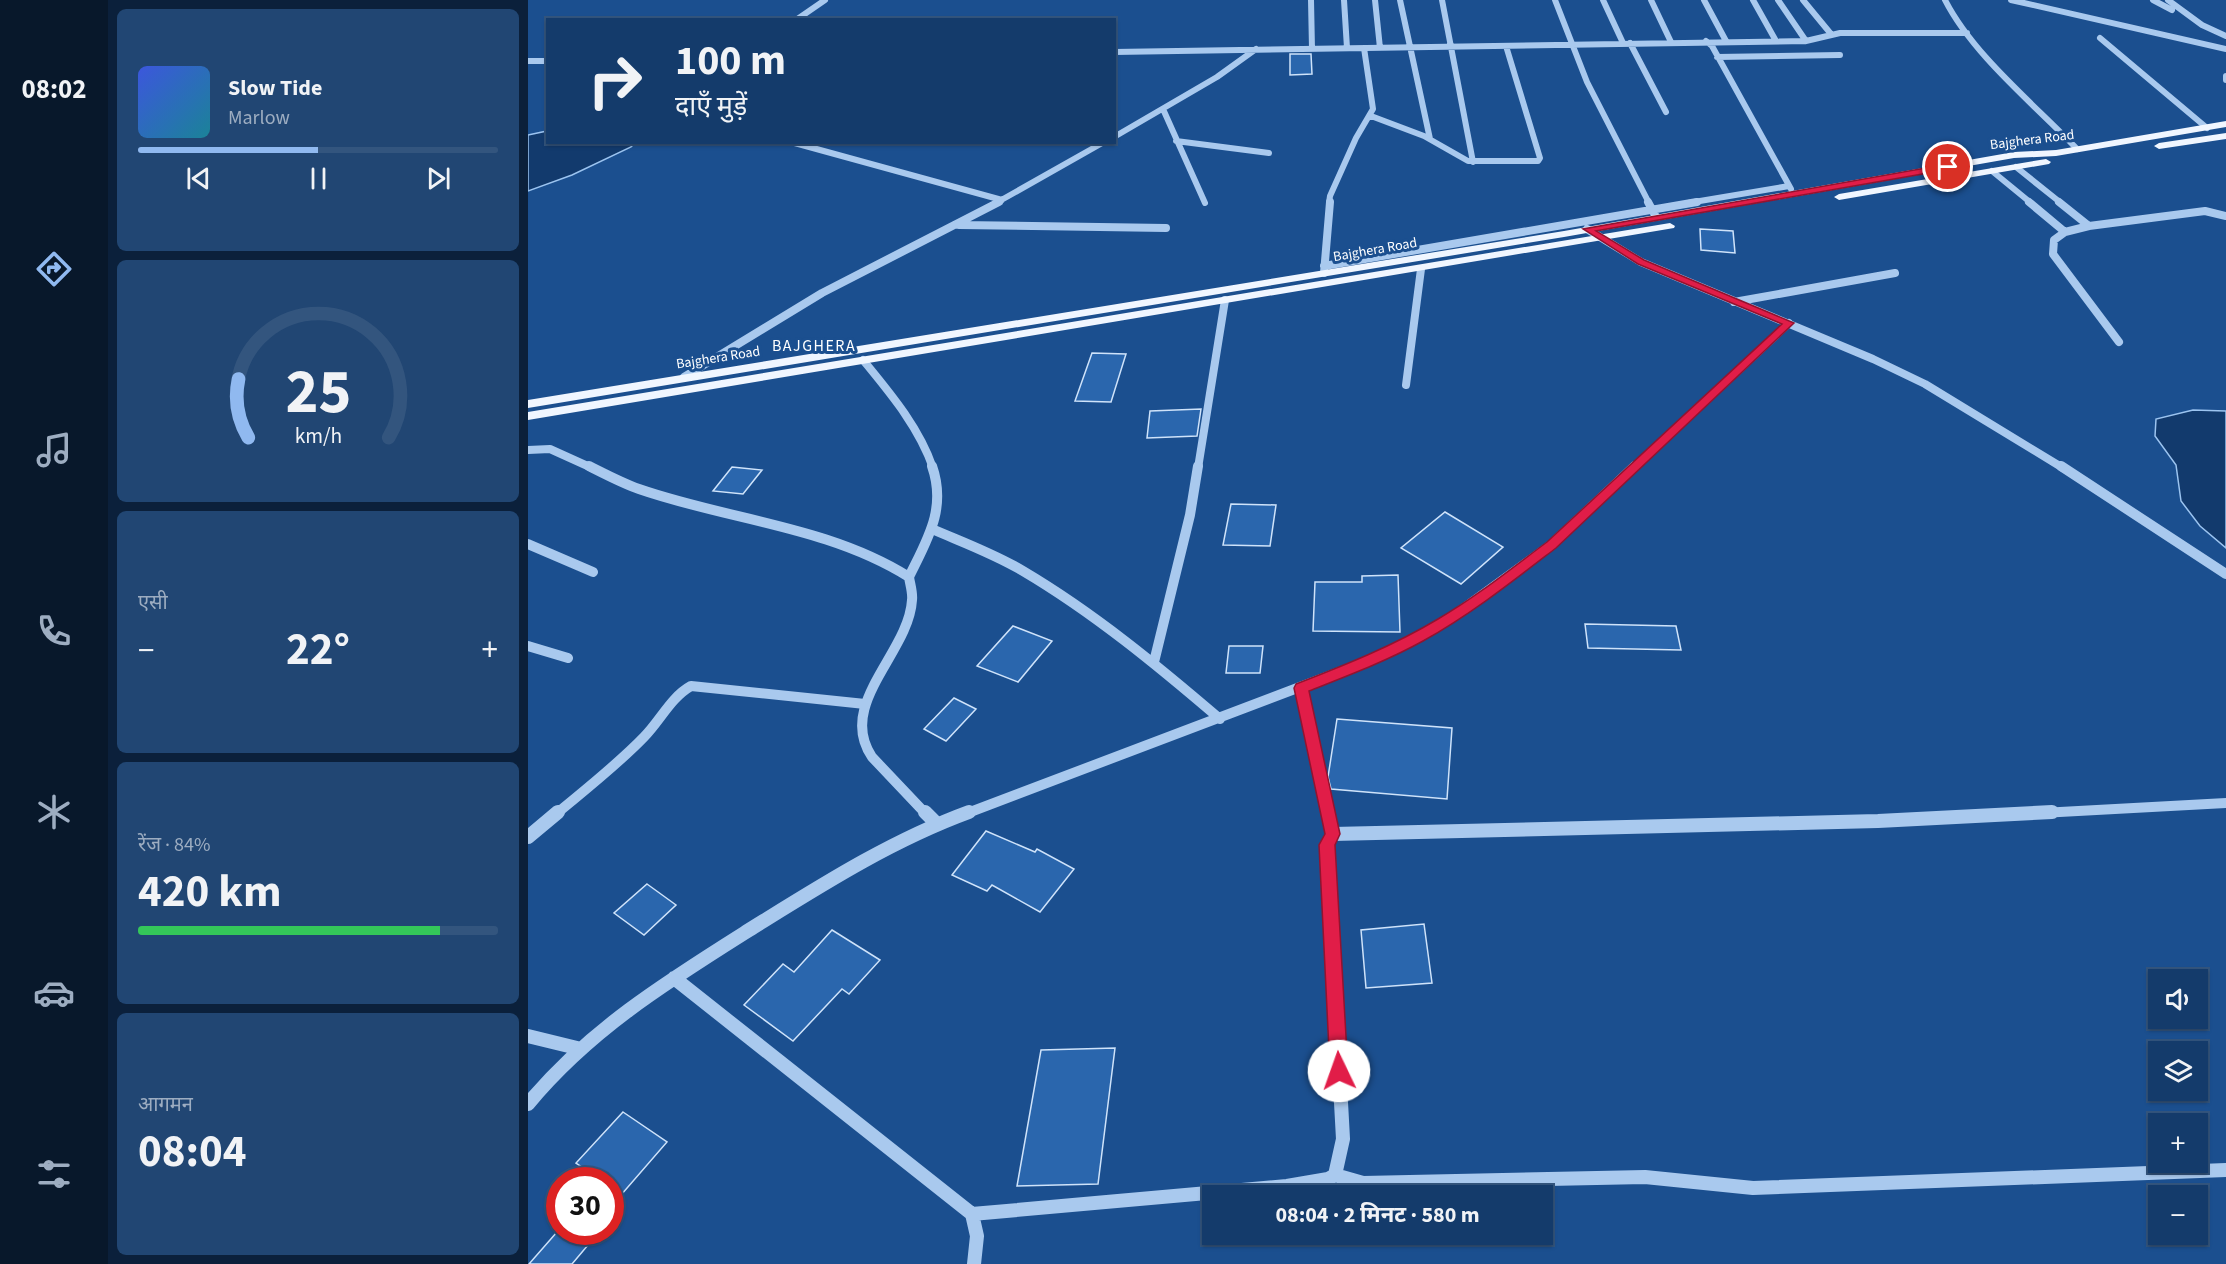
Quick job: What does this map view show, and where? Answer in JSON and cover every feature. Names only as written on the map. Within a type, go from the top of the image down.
[{"type":"main road","name":"Bajghera Road","points":[[528,404],[1324,270],[1587,229],[1654,213],[1792,190],[2014,155],[2077,149],[2226,124]]},
{"type":"main road","name":"Bajghera Road","points":[[528,416],[1421,269],[2037,163],[2226,136]]},
{"type":"street","points":[[799,18],[825,0]]},
{"type":"street","points":[[1311,0],[1312,49]]},
{"type":"street","points":[[1344,0],[1347,48]]},
{"type":"street","points":[[1375,0],[1380,48]]},
{"type":"street","points":[[1400,0],[1412,47],[1430,139]]},
{"type":"street","points":[[1442,0],[1473,162]]},
{"type":"street","points":[[1364,48],[1372,95],[1371,116],[1356,138],[1330,196],[1324,270],[1654,213],[1587,82],[1555,0]]},
{"type":"street","points":[[1603,0],[1666,112]]},
{"type":"street","points":[[1651,0],[1671,42]]},
{"type":"street","points":[[1704,0],[1726,41]]},
{"type":"street","points":[[1754,0],[1776,41]]},
{"type":"street","points":[[1778,0],[1806,41]]},
{"type":"street","points":[[1803,0],[1831,34]]},
{"type":"street","points":[[1945,0],[1967,33],[2077,149]]},
{"type":"street","points":[[2011,0],[2226,48]]},
{"type":"street","points":[[2153,0],[2226,36]]},
{"type":"street","points":[[2168,0],[2202,25]]},
{"type":"street","points":[[1116,52],[1806,41],[1822,40],[1831,34],[1967,33]]},
{"type":"street","points":[[2100,38],[2207,128]]},
{"type":"street","points":[[1706,41],[1792,190]]},
{"type":"street","points":[[1371,116],[1430,139],[1473,162],[1526,163],[1538,161],[1540,158],[1506,46]]},
{"type":"street","points":[[1116,136],[1217,77],[1256,50]]},
{"type":"street","points":[[1717,57],[1840,56]]},
{"type":"street","points":[[528,61],[546,61]]},
{"type":"street","points":[[1164,109],[1205,203]]},
{"type":"street","points":[[1176,141],[1269,153]]},
{"type":"street","points":[[798,144],[1002,200]]},
{"type":"street","points":[[684,377],[822,293],[958,225],[1100,144]]},
{"type":"street","points":[[2016,167],[2090,226]]},
{"type":"street","points":[[1992,171],[2065,232]]},
{"type":"street","points":[[2119,342],[2053,254],[2054,240],[2065,232],[2090,226],[2205,211],[2226,216]]},
{"type":"street","points":[[958,225],[1166,228]]},
{"type":"street","points":[[1587,229],[1641,262],[1789,323],[1925,384],[2009,433],[2226,574]]},
{"type":"street","points":[[1406,385],[1421,269]]},
{"type":"street","points":[[1734,302],[1895,273]]},
{"type":"street","points":[[1154,662],[1190,515],[1225,300]]},
{"type":"street","points":[[528,1104],[577,1048],[625,1010],[839,873],[897,841],[1379,657],[1454,616],[1560,537],[1789,323]]},
{"type":"street","points":[[863,360],[893,397],[921,439],[936,480],[937,510],[932,529],[909,577],[911,598],[907,619],[893,656],[865,704],[860,722],[865,746],[875,761],[938,824]]},
{"type":"street","points":[[528,450],[550,449],[639,489],[826,540],[890,566],[909,577]]},
{"type":"street","points":[[932,529],[1021,569],[1154,662],[1220,719]]},
{"type":"street","points":[[528,544],[593,572]]},
{"type":"street","points":[[528,646],[568,658]]},
{"type":"street","points":[[528,837],[640,741],[686,688],[709,686],[865,704]]},
{"type":"street","points":[[972,1214],[1287,1186],[1328,1179],[1335,1175],[1343,1140],[1327,845],[1332,834],[1301,688]]},
{"type":"street","points":[[1332,834],[1878,821],[2226,802]]},
{"type":"street","points":[[674,978],[972,1214],[977,1236],[974,1264]]},
{"type":"street","points":[[528,1036],[577,1048]]},
{"type":"street","points":[[1335,1175],[1348,1180],[1373,1183],[1645,1177],[1753,1188],[2226,1170]]},
{"type":"water","points":[[546,131],[546,144],[634,144],[572,175],[528,191],[528,135]]},
{"type":"water","points":[[2193,410],[2226,411],[2226,548],[2200,526],[2181,501],[2176,465],[2155,436],[2156,419]]},
{"type":"building","points":[[1290,54],[1311,54],[1312,74],[1290,75]]},
{"type":"building","points":[[1700,229],[1733,231],[1735,253],[1701,250]]},
{"type":"building","points":[[1092,353],[1126,354],[1111,402],[1075,401]]},
{"type":"building","points":[[1201,409],[1197,436],[1147,438],[1150,411]]},
{"type":"building","points":[[732,467],[762,470],[743,494],[713,491]]},
{"type":"building","points":[[1231,504],[1276,505],[1270,546],[1223,545]]},
{"type":"building","points":[[1445,512],[1503,547],[1461,584],[1401,548]]},
{"type":"building","points":[[1398,575],[1400,632],[1313,631],[1315,582],[1362,582],[1362,576]]},
{"type":"building","points":[[1585,624],[1676,626],[1681,650],[1588,648]]},
{"type":"building","points":[[1013,626],[1052,641],[1018,682],[977,666]]},
{"type":"building","points":[[1229,646],[1263,646],[1260,673],[1226,673]]},
{"type":"building","points":[[954,698],[976,709],[946,741],[924,729]]},
{"type":"building","points":[[1337,719],[1452,728],[1447,799],[1331,789],[1328,777]]},
{"type":"building","points":[[986,831],[1035,852],[1037,849],[1074,869],[1040,912],[992,885],[987,891],[952,875]]},
{"type":"building","points":[[647,884],[676,905],[644,935],[614,913]]},
{"type":"building","points":[[1424,924],[1432,983],[1366,988],[1361,930]]},
{"type":"building","points":[[832,930],[880,960],[849,994],[842,989],[793,1041],[744,1005],[783,964],[794,972]]},
{"type":"building","points":[[1115,1048],[1098,1184],[1017,1186],[1041,1050]]},
{"type":"building","points":[[623,1112],[667,1142],[624,1192],[624,1167],[582,1167],[576,1163]]},
{"type":"building","points":[[546,1245],[588,1245],[572,1264],[529,1264]]},
{"type":"district","name":"BAJGHERA","points":[[814,345]]},
{"type":"route","points":[[1339,1071],[1327,845],[1332,834],[1301,688],[1379,657],[1416,638],[1445,622],[1520,569],[1551,545],[1789,323],[1641,262],[1587,229],[1948,167]]}]
